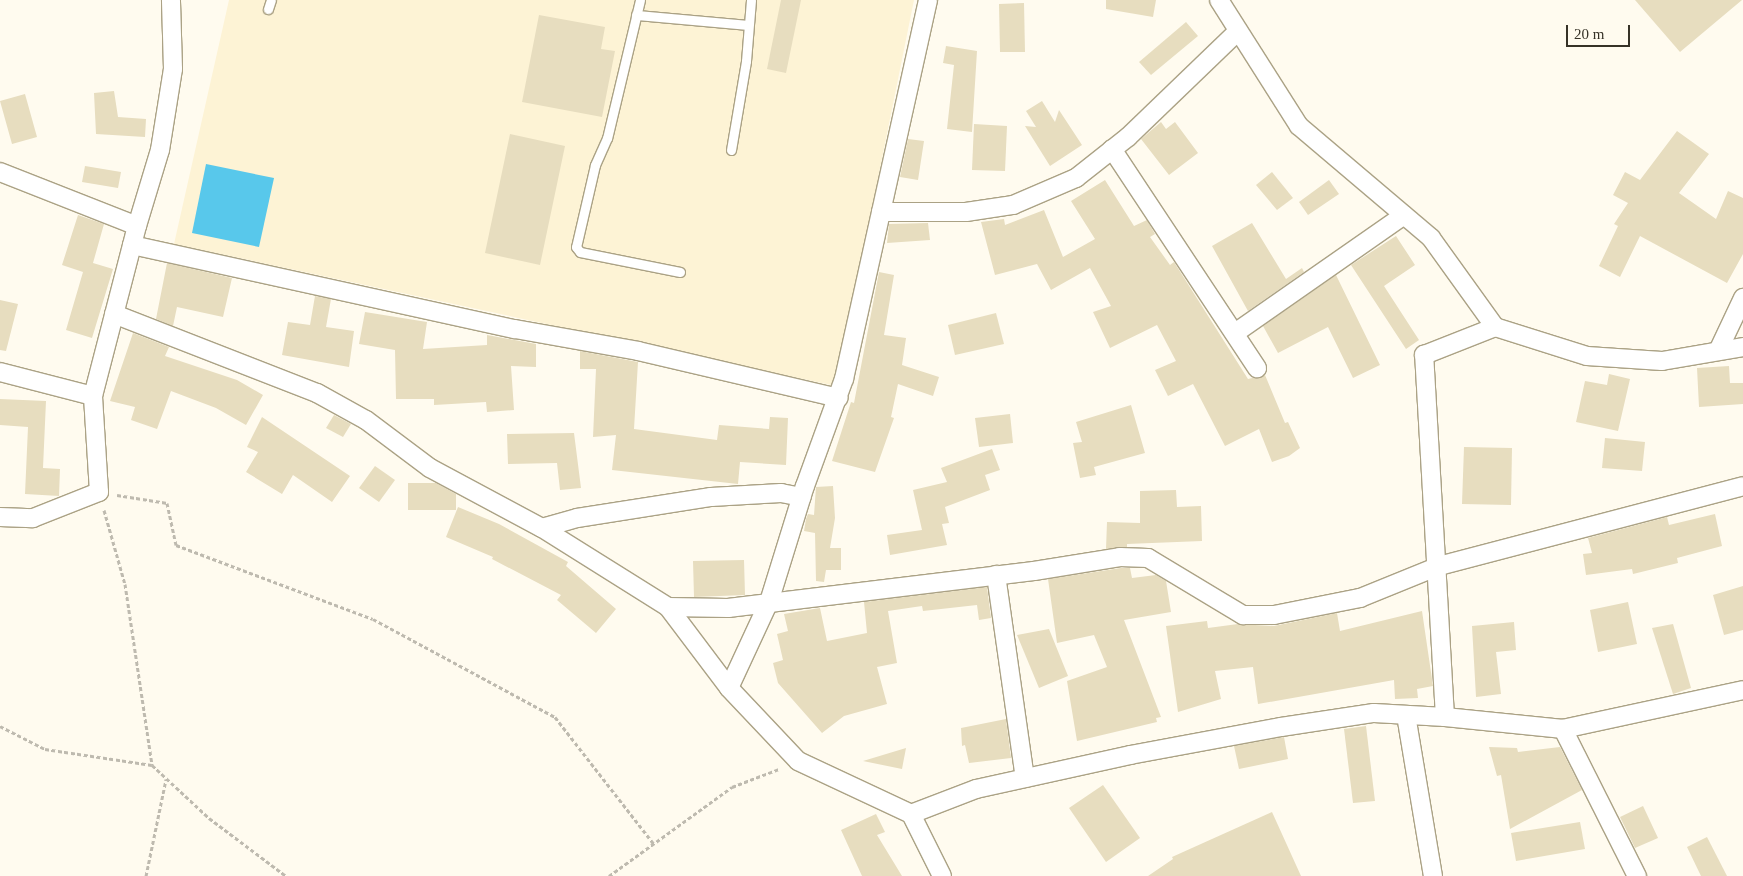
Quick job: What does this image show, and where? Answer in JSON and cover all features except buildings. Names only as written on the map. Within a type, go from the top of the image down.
[{"type":"street","points":[[0,517],[33,518],[99,492],[94,396],[137,226],[160,150],[173,69],[170,0]]},
{"type":"street","points":[[728,688],[769,602],[802,498],[838,398],[928,0]]},
{"type":"street","points":[[1218,0],[1299,126],[1431,238],[1495,327],[1587,356],[1662,361],[1743,347]]},
{"type":"street","points":[[881,212],[966,212],[1013,205],[1076,178],[1112,149],[1237,32]]},
{"type":"street","points":[[1112,149],[1258,368]]},
{"type":"street","points":[[0,172],[137,226]]},
{"type":"street","points":[[1235,333],[1404,215]]},
{"type":"street","points":[[132,245],[515,329],[638,351],[838,398]]},
{"type":"street","points":[[1718,351],[1743,298]]},
{"type":"street","points":[[114,314],[317,394],[366,420],[430,468],[542,528],[668,607],[728,688],[798,761],[911,814],[942,876]]},
{"type":"street","points":[[1445,716],[1438,566],[1424,355],[1495,327]]},
{"type":"street","points":[[0,372],[94,396]]},
{"type":"street","points":[[668,607],[728,608],[996,575],[1120,557],[1148,558],[1243,615],[1274,615],[1360,598],[1438,566],[1743,486]]},
{"type":"street","points":[[542,528],[577,518],[711,497],[781,493],[802,498]]},
{"type":"street","points":[[996,575],[1025,778]]},
{"type":"street","points":[[911,814],[976,789],[1130,754],[1281,727],[1374,713],[1445,716],[1564,730],[1743,690]]},
{"type":"street","points":[[1406,714],[1433,876]]},
{"type":"street","points":[[1564,730],[1637,876]]},
{"type":"lane","points":[[640,0],[607,138],[594,165],[576,247],[580,252],[680,272]]},
{"type":"lane","points":[[731,150],[746,61],[747,25],[751,0]]},
{"type":"lane","points":[[636,15],[747,25]]},
{"type":"path","points":[[152,765],[124,584],[99,492],[167,504],[176,545],[373,619],[555,717],[654,844]]},
{"type":"path","points":[[0,726],[45,749],[152,765],[208,818],[286,876]]},
{"type":"path","points":[[610,876],[732,787],[798,761]]},
{"type":"path","points":[[146,876],[166,778]]},
{"type":"shaded area","points":[[229,0],[914,0],[836,386],[174,244]]},
{"type":"water","points":[[206,164],[274,178],[259,247],[192,233]]}]
